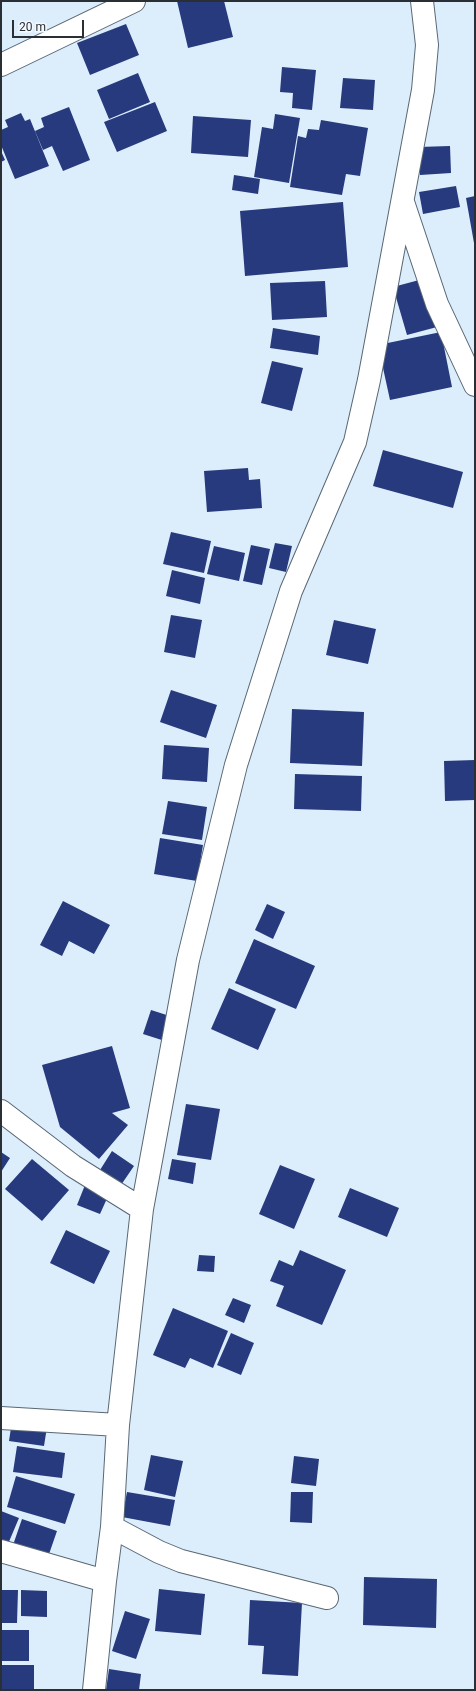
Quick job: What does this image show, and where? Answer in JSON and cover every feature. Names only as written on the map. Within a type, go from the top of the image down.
[{"type":"street","points":[[1,65],[134,1]]},
{"type":"street","points":[[94,1690],[112,1527],[118,1425],[142,1209],[188,960],[236,765],[291,591],[355,442],[369,380],[423,90],[427,45],[422,1]]},
{"type":"street","points":[[402,199],[437,304],[475,385]]},
{"type":"street","points":[[1,1111],[73,1166],[142,1209]]},
{"type":"street","points":[[1,1418],[118,1425]]},
{"type":"street","points":[[112,1527],[159,1552],[181,1560],[327,1598]]},
{"type":"street","points":[[1,1551],[105,1581]]},
{"type":"building","points":[[177,1],[224,1],[233,37],[188,48]]},
{"type":"building","points":[[126,24],[139,55],[90,75],[77,43]]},
{"type":"building","points":[[282,67],[316,70],[312,110],[292,108],[293,93],[280,92]]},
{"type":"building","points":[[138,73],[150,102],[109,119],[97,90]]},
{"type":"building","points":[[343,78],[375,80],[373,110],[340,108]]},
{"type":"building","points":[[155,102],[167,131],[117,152],[104,122]]},
{"type":"building","points":[[69,107],[90,160],[63,171],[52,146],[43,150],[35,131],[44,127],[41,118]]},
{"type":"building","points":[[21,113],[25,121],[30,119],[49,166],[15,179],[1,145],[1,130],[8,127],[5,120]]},
{"type":"building","points":[[275,114],[300,118],[289,183],[254,177],[262,127],[273,129]]},
{"type":"building","points":[[193,116],[251,120],[248,157],[191,153]]},
{"type":"building","points":[[321,120],[368,128],[360,176],[346,174],[342,195],[290,187],[298,136],[306,138],[308,129],[319,130]]},
{"type":"building","points":[[450,146],[451,173],[420,175],[419,147]]},
{"type":"building","points":[[1,151],[5,160],[1,162]]},
{"type":"building","points":[[234,175],[260,179],[258,194],[232,190]]},
{"type":"building","points":[[456,186],[460,207],[423,214],[419,192]]},
{"type":"building","points":[[475,196],[475,243],[474,243],[466,198]]},
{"type":"building","points":[[343,202],[348,267],[245,276],[240,211]]},
{"type":"building","points":[[423,279],[437,327],[407,335],[393,287]]},
{"type":"building","points":[[325,281],[327,317],[272,320],[270,283]]},
{"type":"building","points":[[273,328],[320,336],[318,355],[270,348]]},
{"type":"building","points":[[441,332],[452,387],[390,400],[378,345]]},
{"type":"building","points":[[272,361],[303,368],[292,411],[261,403]]},
{"type":"building","points":[[383,450],[463,472],[453,508],[373,486]]},
{"type":"building","points":[[248,468],[249,480],[260,479],[262,508],[207,512],[204,471]]},
{"type":"building","points":[[171,532],[211,541],[204,573],[163,564]]},
{"type":"building","points":[[275,543],[292,546],[286,572],[269,568]]},
{"type":"building","points":[[251,545],[270,549],[262,585],[243,581]]},
{"type":"building","points":[[214,546],[245,553],[239,581],[207,574]]},
{"type":"building","points":[[172,570],[205,578],[200,604],[166,596]]},
{"type":"building","points":[[171,615],[202,620],[195,658],[164,652]]},
{"type":"building","points":[[334,620],[376,629],[368,664],[326,655]]},
{"type":"building","points":[[171,690],[217,705],[206,738],[160,722]]},
{"type":"building","points":[[292,709],[364,712],[362,766],[290,763]]},
{"type":"building","points":[[164,745],[209,748],[207,782],[162,779]]},
{"type":"building","points":[[475,760],[475,800],[445,801],[444,761]]},
{"type":"building","points":[[295,774],[362,776],[361,811],[294,809]]},
{"type":"building","points":[[168,801],[207,807],[202,840],[162,834]]},
{"type":"building","points":[[160,838],[203,845],[197,881],[154,874]]},
{"type":"building","points":[[63,901],[110,925],[94,954],[69,941],[62,956],[40,945]]},
{"type":"building","points":[[267,904],[285,912],[273,939],[255,930]]},
{"type":"building","points":[[254,939],[315,966],[296,1009],[235,983]]},
{"type":"building","points":[[229,988],[276,1009],[258,1050],[211,1029]]},
{"type":"building","points":[[151,1010],[176,1018],[168,1042],[143,1034]]},
{"type":"building","points":[[112,1046],[130,1108],[112,1113],[128,1125],[99,1159],[60,1127],[42,1065]]},
{"type":"building","points":[[186,1104],[220,1109],[211,1160],[177,1155]]},
{"type":"building","points":[[112,1151],[134,1166],[121,1185],[100,1170]]},
{"type":"building","points":[[1,1152],[10,1158],[1,1172]]},
{"type":"building","points":[[32,1159],[69,1190],[42,1221],[5,1189]]},
{"type":"building","points":[[172,1159],[196,1163],[193,1184],[168,1179]]},
{"type":"building","points":[[280,1165],[315,1179],[294,1229],[259,1214]]},
{"type":"building","points":[[85,1185],[109,1194],[100,1214],[77,1205]]},
{"type":"building","points":[[350,1188],[399,1208],[387,1237],[338,1217]]},
{"type":"building","points":[[66,1230],[110,1251],[94,1284],[50,1263]]},
{"type":"building","points":[[300,1250],[346,1270],[322,1325],[276,1306],[284,1286],[270,1281],[279,1260],[293,1266]]},
{"type":"building","points":[[199,1255],[215,1256],[214,1272],[197,1271]]},
{"type":"building","points":[[233,1298],[251,1305],[244,1323],[225,1315]]},
{"type":"building","points":[[173,1308],[228,1331],[213,1368],[190,1358],[185,1368],[153,1355]]},
{"type":"building","points":[[231,1333],[254,1343],[241,1375],[217,1365]]},
{"type":"building","points":[[12,1421],[47,1427],[44,1446],[9,1441]]},
{"type":"building","points":[[17,1446],[65,1453],[62,1478],[13,1472]]},
{"type":"building","points":[[151,1455],[183,1461],[175,1497],[144,1490]]},
{"type":"building","points":[[294,1456],[319,1459],[316,1486],[291,1483]]},
{"type":"building","points":[[16,1476],[75,1494],[65,1524],[7,1507]]},
{"type":"building","points":[[127,1492],[175,1500],[170,1526],[122,1517]]},
{"type":"building","points":[[291,1492],[313,1492],[312,1523],[290,1522]]},
{"type":"building","points":[[1,1511],[19,1518],[8,1544],[1,1541]]},
{"type":"building","points":[[22,1519],[57,1531],[48,1557],[13,1545]]},
{"type":"building","points":[[364,1577],[437,1579],[436,1628],[363,1625]]},
{"type":"building","points":[[159,1589],[205,1594],[201,1635],[155,1631]]},
{"type":"building","points":[[1,1590],[18,1590],[17,1623],[1,1623]]},
{"type":"building","points":[[21,1590],[47,1591],[47,1617],[21,1616]]},
{"type":"building","points":[[250,1600],[302,1603],[298,1676],[262,1674],[264,1646],[248,1645]]},
{"type":"building","points":[[125,1611],[150,1619],[136,1659],[112,1651]]},
{"type":"building","points":[[1,1630],[29,1630],[29,1661],[1,1661]]},
{"type":"building","points":[[1,1665],[34,1665],[34,1690],[1,1690]]},
{"type":"building","points":[[109,1669],[141,1674],[139,1690],[106,1690]]}]
